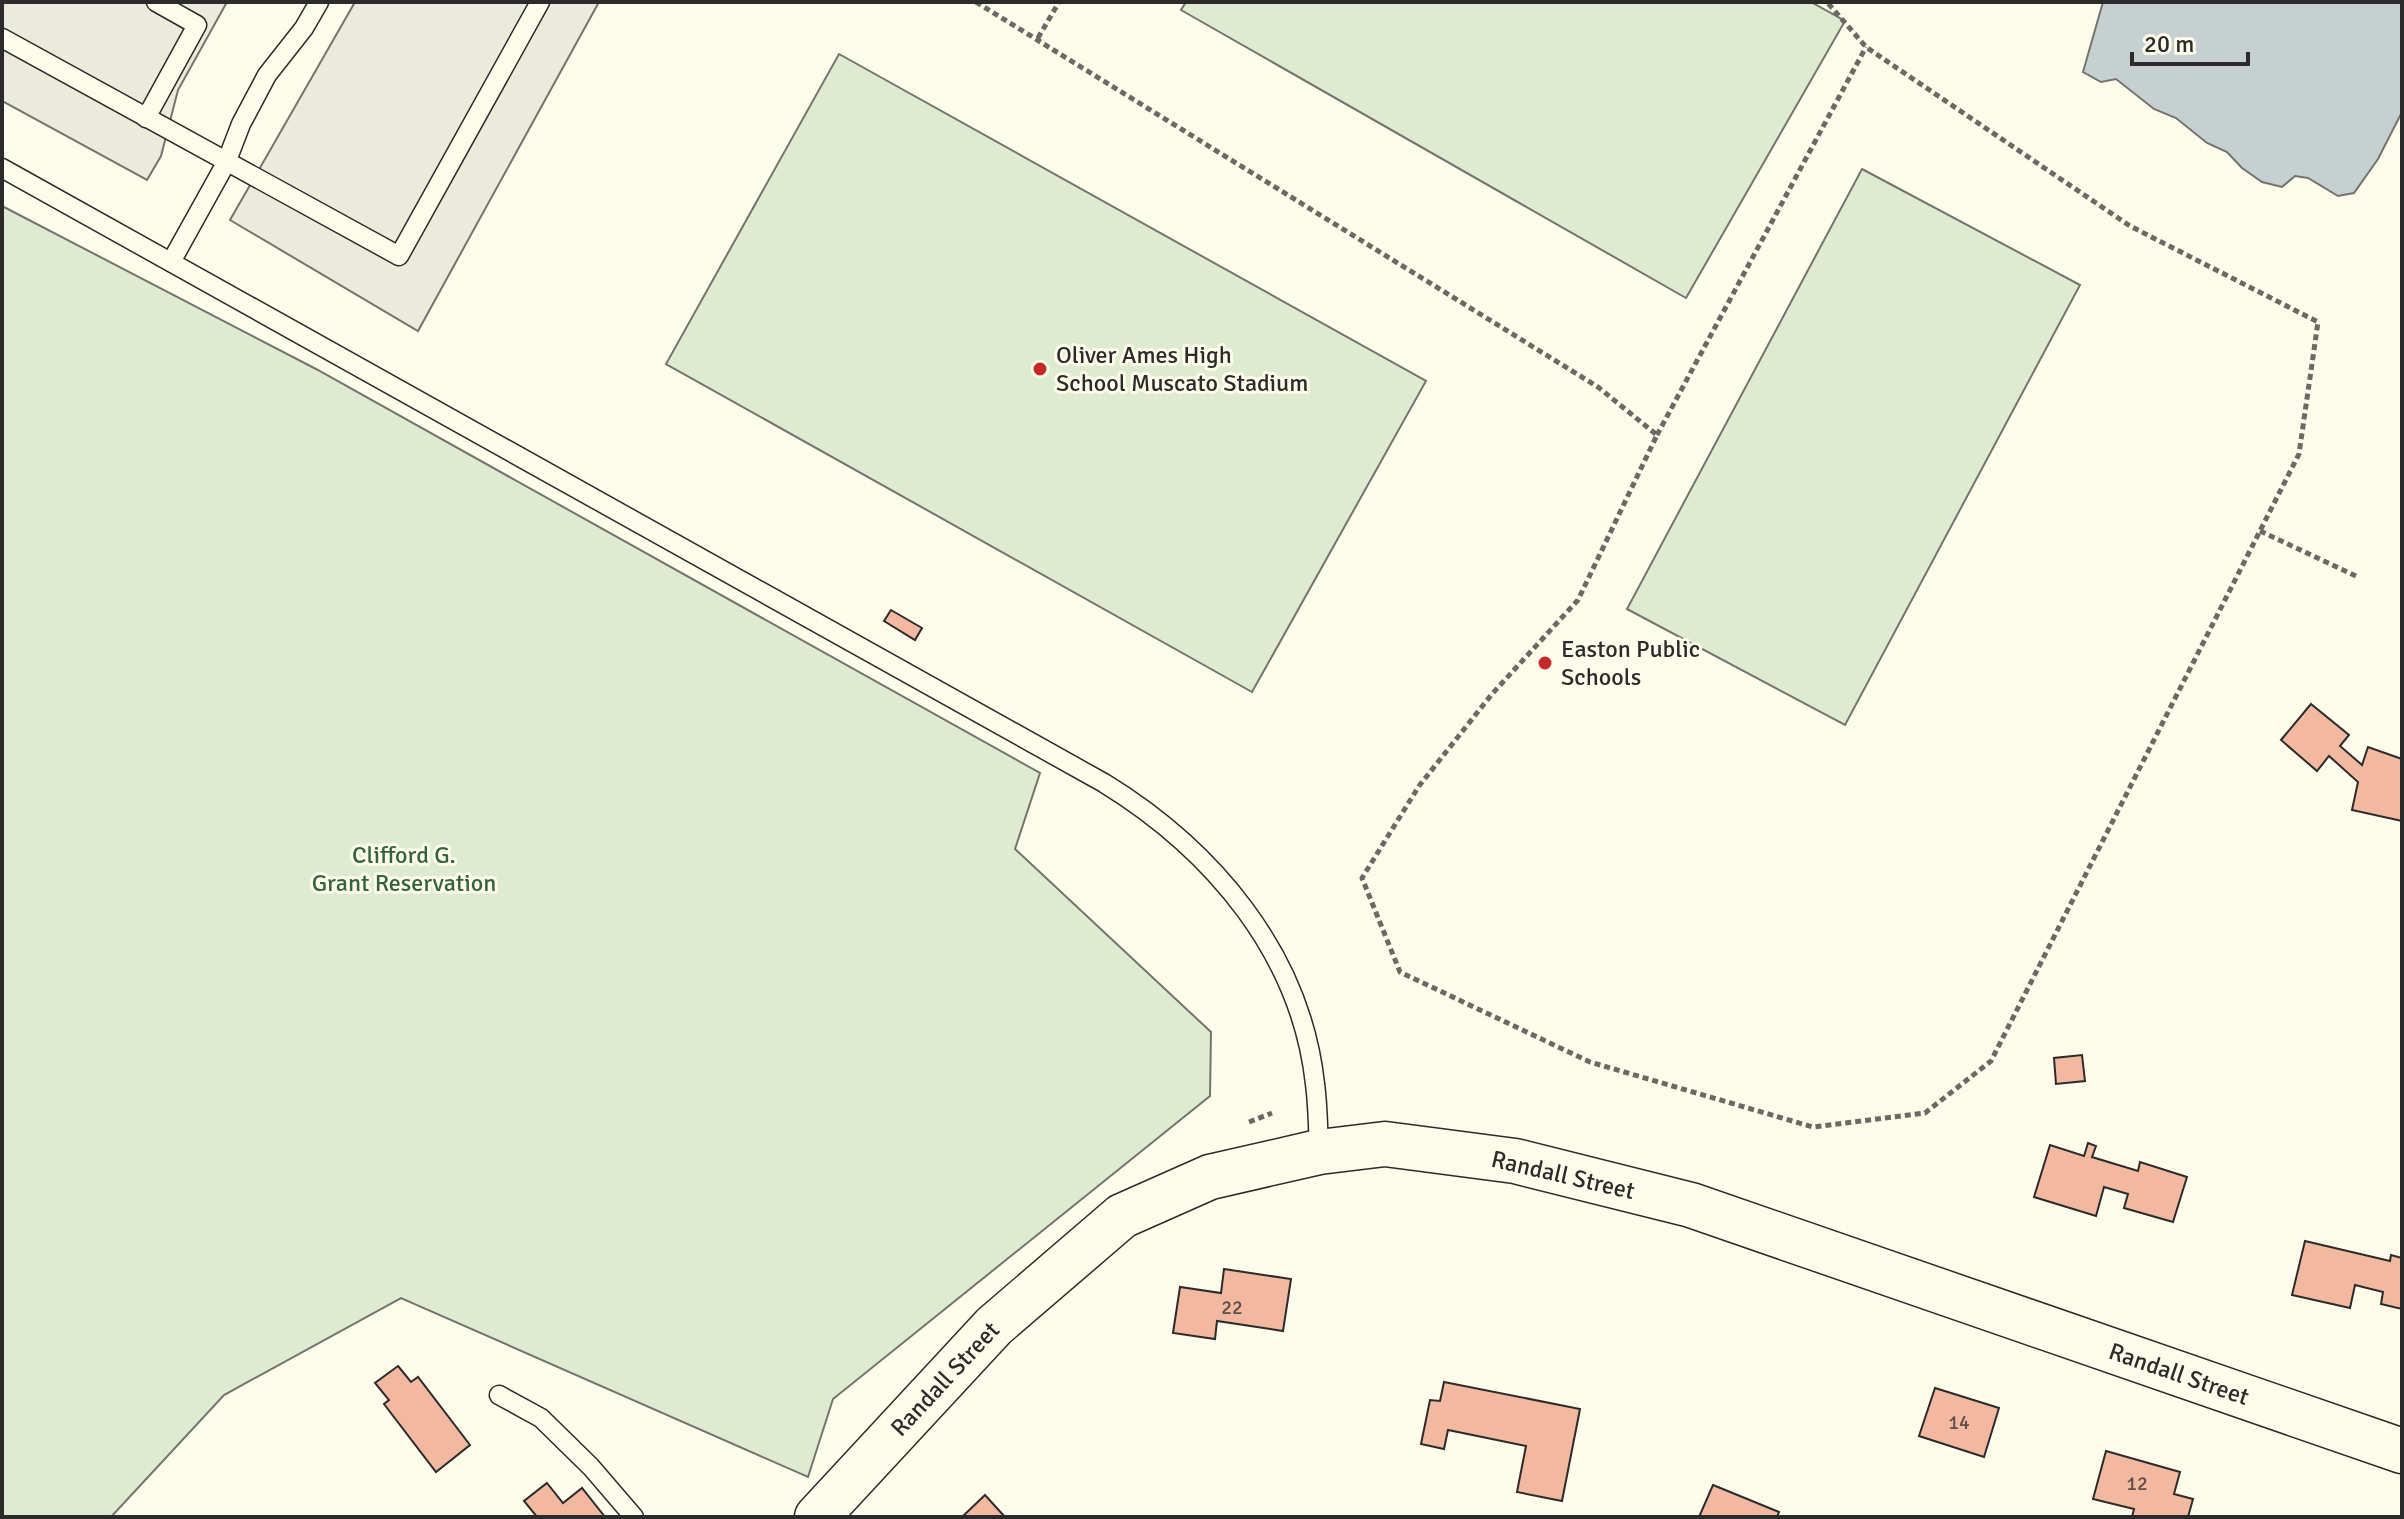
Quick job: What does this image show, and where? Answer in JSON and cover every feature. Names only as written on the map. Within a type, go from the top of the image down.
[{"type":"street","name":"Randall Street","points":[[817,1517],[994,1326],[1122,1216],[1210,1177],[1319,1152],[1385,1144],[1515,1161],[1691,1205],[2402,1451]]},
{"type":"lane","points":[[146,118],[197,25],[156,2]]},
{"type":"lane","points":[[171,262],[226,163],[241,124],[267,75],[304,28],[319,2]]},
{"type":"lane","points":[[2,38],[399,256],[540,2]]},
{"type":"lane","points":[[2,168],[1104,783],[1144,809],[1228,887],[1259,927],[1284,971],[1312,1063],[1319,1152]]},
{"type":"lane","points":[[499,1395],[541,1418],[591,1467],[634,1517]]},
{"type":"path","points":[[976,2],[1598,387],[1657,435]]},
{"type":"path","points":[[1038,38],[1059,2]]},
{"type":"path","points":[[1827,2],[1866,47],[2130,226],[2318,322],[2299,454],[1991,1061],[1925,1113],[1813,1127],[1590,1062],[1400,972],[1362,878],[1428,775],[1492,694],[1578,600],[1657,435],[1866,47]]},
{"type":"path","points":[[2260,531],[2358,577]]},
{"type":"path","points":[[1249,1122],[1272,1113]]},
{"type":"green space","points":[[1186,2],[1811,2],[1845,21],[1686,298],[1181,10]]},
{"type":"green space","name":"Oliver Ames High School Muscato Stadium","points":[[839,54],[1426,381],[1252,692],[666,364]]},
{"type":"green space","points":[[1862,169],[2080,285],[1845,725],[1627,609]]},
{"type":"green space","name":"Clifford G. Grant Reservation","points":[[2,206],[316,369],[1040,773],[1015,849],[1211,1032],[1210,1096],[833,1399],[808,1477],[401,1298],[224,1395],[111,1517],[2,1517]]},
{"type":"shaded area","points":[[2,2],[227,2],[178,90],[161,156],[147,180],[2,101]]},
{"type":"shaded area","points":[[355,2],[599,2],[418,331],[230,220]]},
{"type":"shaded area","points":[[2103,2],[2402,2],[2402,112],[2378,159],[2354,193],[2338,196],[2308,178],[2295,176],[2282,187],[2262,182],[2227,152],[2207,143],[2176,118],[2154,109],[2116,79],[2101,82],[2083,72]]},
{"type":"building","points":[[891,610],[922,628],[915,640],[884,621]]},
{"type":"building","points":[[2311,704],[2349,735],[2340,746],[2362,765],[2368,747],[2402,759],[2402,821],[2352,810],[2358,782],[2329,756],[2317,771],[2281,740]]},
{"type":"building","points":[[2082,1055],[2085,1081],[2056,1084],[2054,1058]]},
{"type":"building","points":[[2088,1143],[2096,1146],[2092,1157],[2138,1171],[2140,1162],[2187,1177],[2173,1222],[2124,1208],[2128,1194],[2104,1187],[2096,1216],[2034,1197],[2050,1145],[2084,1156]]},
{"type":"building","points":[[2305,1241],[2390,1261],[2391,1255],[2402,1258],[2402,1309],[2381,1304],[2383,1292],[2355,1285],[2350,1308],[2292,1295]]},
{"type":"building","points":[[1224,1269],[1291,1279],[1283,1331],[1217,1321],[1215,1339],[1173,1333],[1180,1287],[1221,1293]]},
{"type":"building","points":[[398,1366],[411,1382],[418,1377],[470,1445],[436,1472],[384,1404],[389,1400],[375,1383]]},
{"type":"building","points":[[1444,1382],[1580,1409],[1562,1501],[1517,1492],[1526,1446],[1448,1430],[1444,1449],[1421,1444],[1430,1400],[1440,1401]]},
{"type":"building","points":[[1935,1388],[1999,1408],[1984,1457],[1919,1436]]},
{"type":"building","points":[[2106,1451],[2180,1472],[2174,1494],[2193,1499],[2188,1517],[2132,1517],[2134,1509],[2093,1499]]},
{"type":"building","points":[[547,1483],[563,1503],[582,1488],[605,1517],[537,1517],[524,1501]]},
{"type":"building","points":[[1713,1485],[1779,1512],[1777,1517],[1699,1517]]},
{"type":"building","points":[[985,1495],[1005,1517],[962,1517]]},
{"type":"place","name":"Oliver Ames High School Muscato Stadium","points":[[1040,369]]},
{"type":"place","name":"Easton Public Schools","points":[[1545,663]]}]
